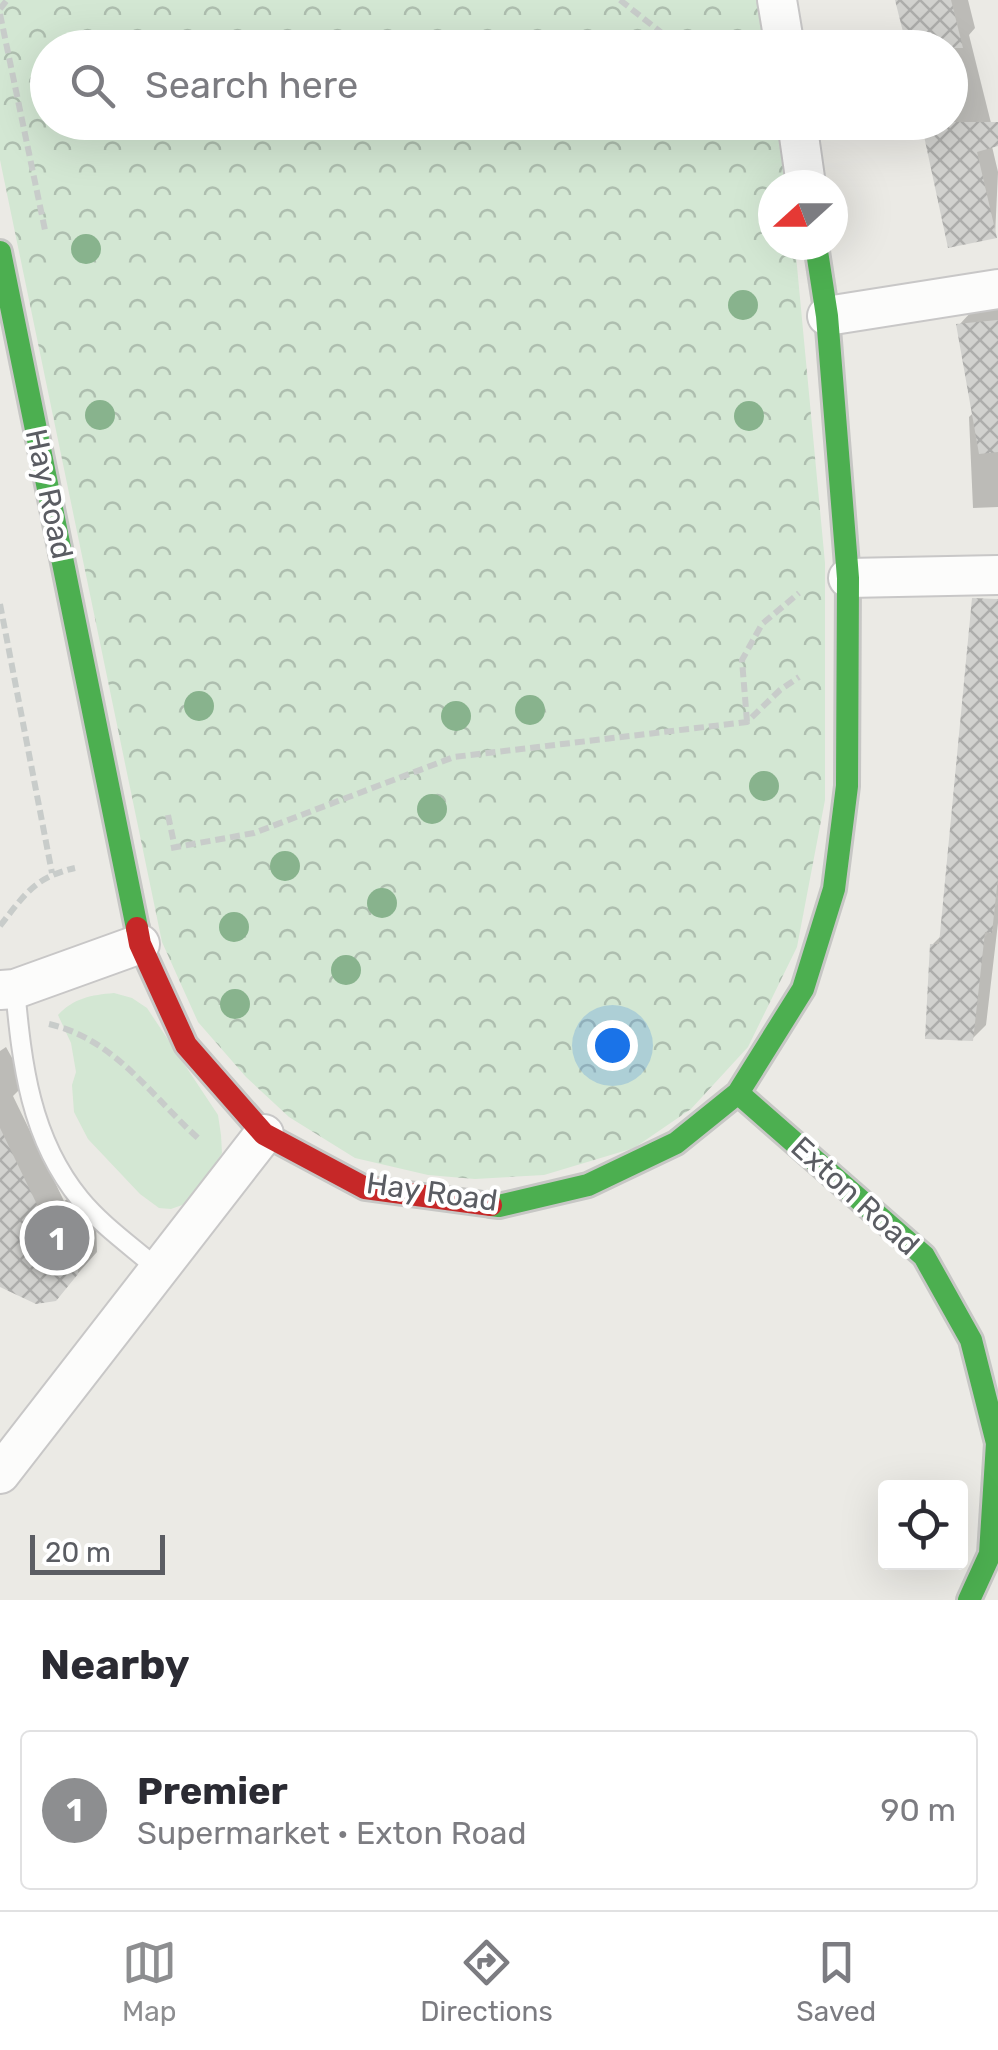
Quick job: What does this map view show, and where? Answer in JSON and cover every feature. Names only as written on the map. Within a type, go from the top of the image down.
[{"type":"street","points":[[777,0],[782,30]]},
{"type":"street","points":[[799,140],[804,170]]},
{"type":"street","name":"Hay Road","points":[[0,252],[12,375],[140,944],[186,1045],[264,1134],[365,1188],[499,1206],[588,1185],[676,1143],[738,1093],[803,989],[834,890],[847,786],[848,578],[827,316],[818,260]]},
{"type":"street","points":[[827,316],[998,288]]},
{"type":"street","points":[[848,578],[998,574]]},
{"type":"street","points":[[11,1000],[140,944]]},
{"type":"street","name":"Exton Road","points":[[738,1093],[924,1256],[971,1340],[998,1443],[990,1554],[970,1600]]},
{"type":"street","points":[[0,1474],[264,1134]]},
{"type":"lane","points":[[11,1000],[25,1083],[44,1144],[80,1200],[160,1271]]},
{"type":"path","points":[[0,9],[8,0]]},
{"type":"path","points":[[620,0],[658,30]]},
{"type":"path","points":[[747,722],[742,660],[762,624],[795,599],[802,588]]},
{"type":"path","points":[[0,604],[52,873]]},
{"type":"path","points":[[0,926],[32,885],[52,873],[254,833],[454,757],[747,722],[780,690],[813,668],[848,665]]},
{"type":"path","points":[[11,1000],[96,1042],[135,1073],[186,1128],[236,1172]]},
{"type":"green space","points":[[0,0],[759,0],[764,30],[30,30],[30,140],[783,140],[787,170],[758,170],[758,260],[796,260],[825,563],[825,800],[797,947],[748,1047],[691,1109],[634,1148],[544,1175],[475,1179],[428,1175],[355,1158],[289,1117],[246,1077],[198,1022],[162,942],[0,160]]},
{"type":"green space","points":[[114,993],[147,1008],[218,1115],[222,1153],[197,1194],[171,1209],[159,1208],[140,1194],[88,1139],[74,1112],[72,1085],[76,1072],[71,1043],[58,1015],[83,998]]},
{"type":"building","points":[[895,0],[951,0],[958,30],[902,30]]},
{"type":"building","points":[[968,122],[998,122],[998,146],[977,152],[997,238],[948,248],[925,140],[968,140]]},
{"type":"building","points":[[998,320],[998,452],[979,454],[956,324]]},
{"type":"building","points":[[972,598],[998,599],[998,877],[992,933],[985,932],[973,1041],[925,1039],[930,944],[939,944]]},
{"type":"building","points":[[0,1128],[44,1219],[62,1209],[77,1244],[78,1274],[56,1301],[36,1304],[0,1287]]},
{"type":"traffic: fast","points":[[0,252],[137,928]]},
{"type":"traffic: fast","points":[[491,1205],[588,1185],[676,1143],[738,1093],[803,989],[834,889],[847,786],[848,578],[827,316],[818,260]]},
{"type":"traffic: fast","points":[[738,1093],[924,1256],[971,1340],[997,1443],[990,1554],[969,1600]]},
{"type":"traffic: jam","points":[[137,928],[140,944],[186,1045],[264,1134],[365,1188],[491,1205]]},
{"type":"place","name":"Premier","points":[[57,1238]]}]
